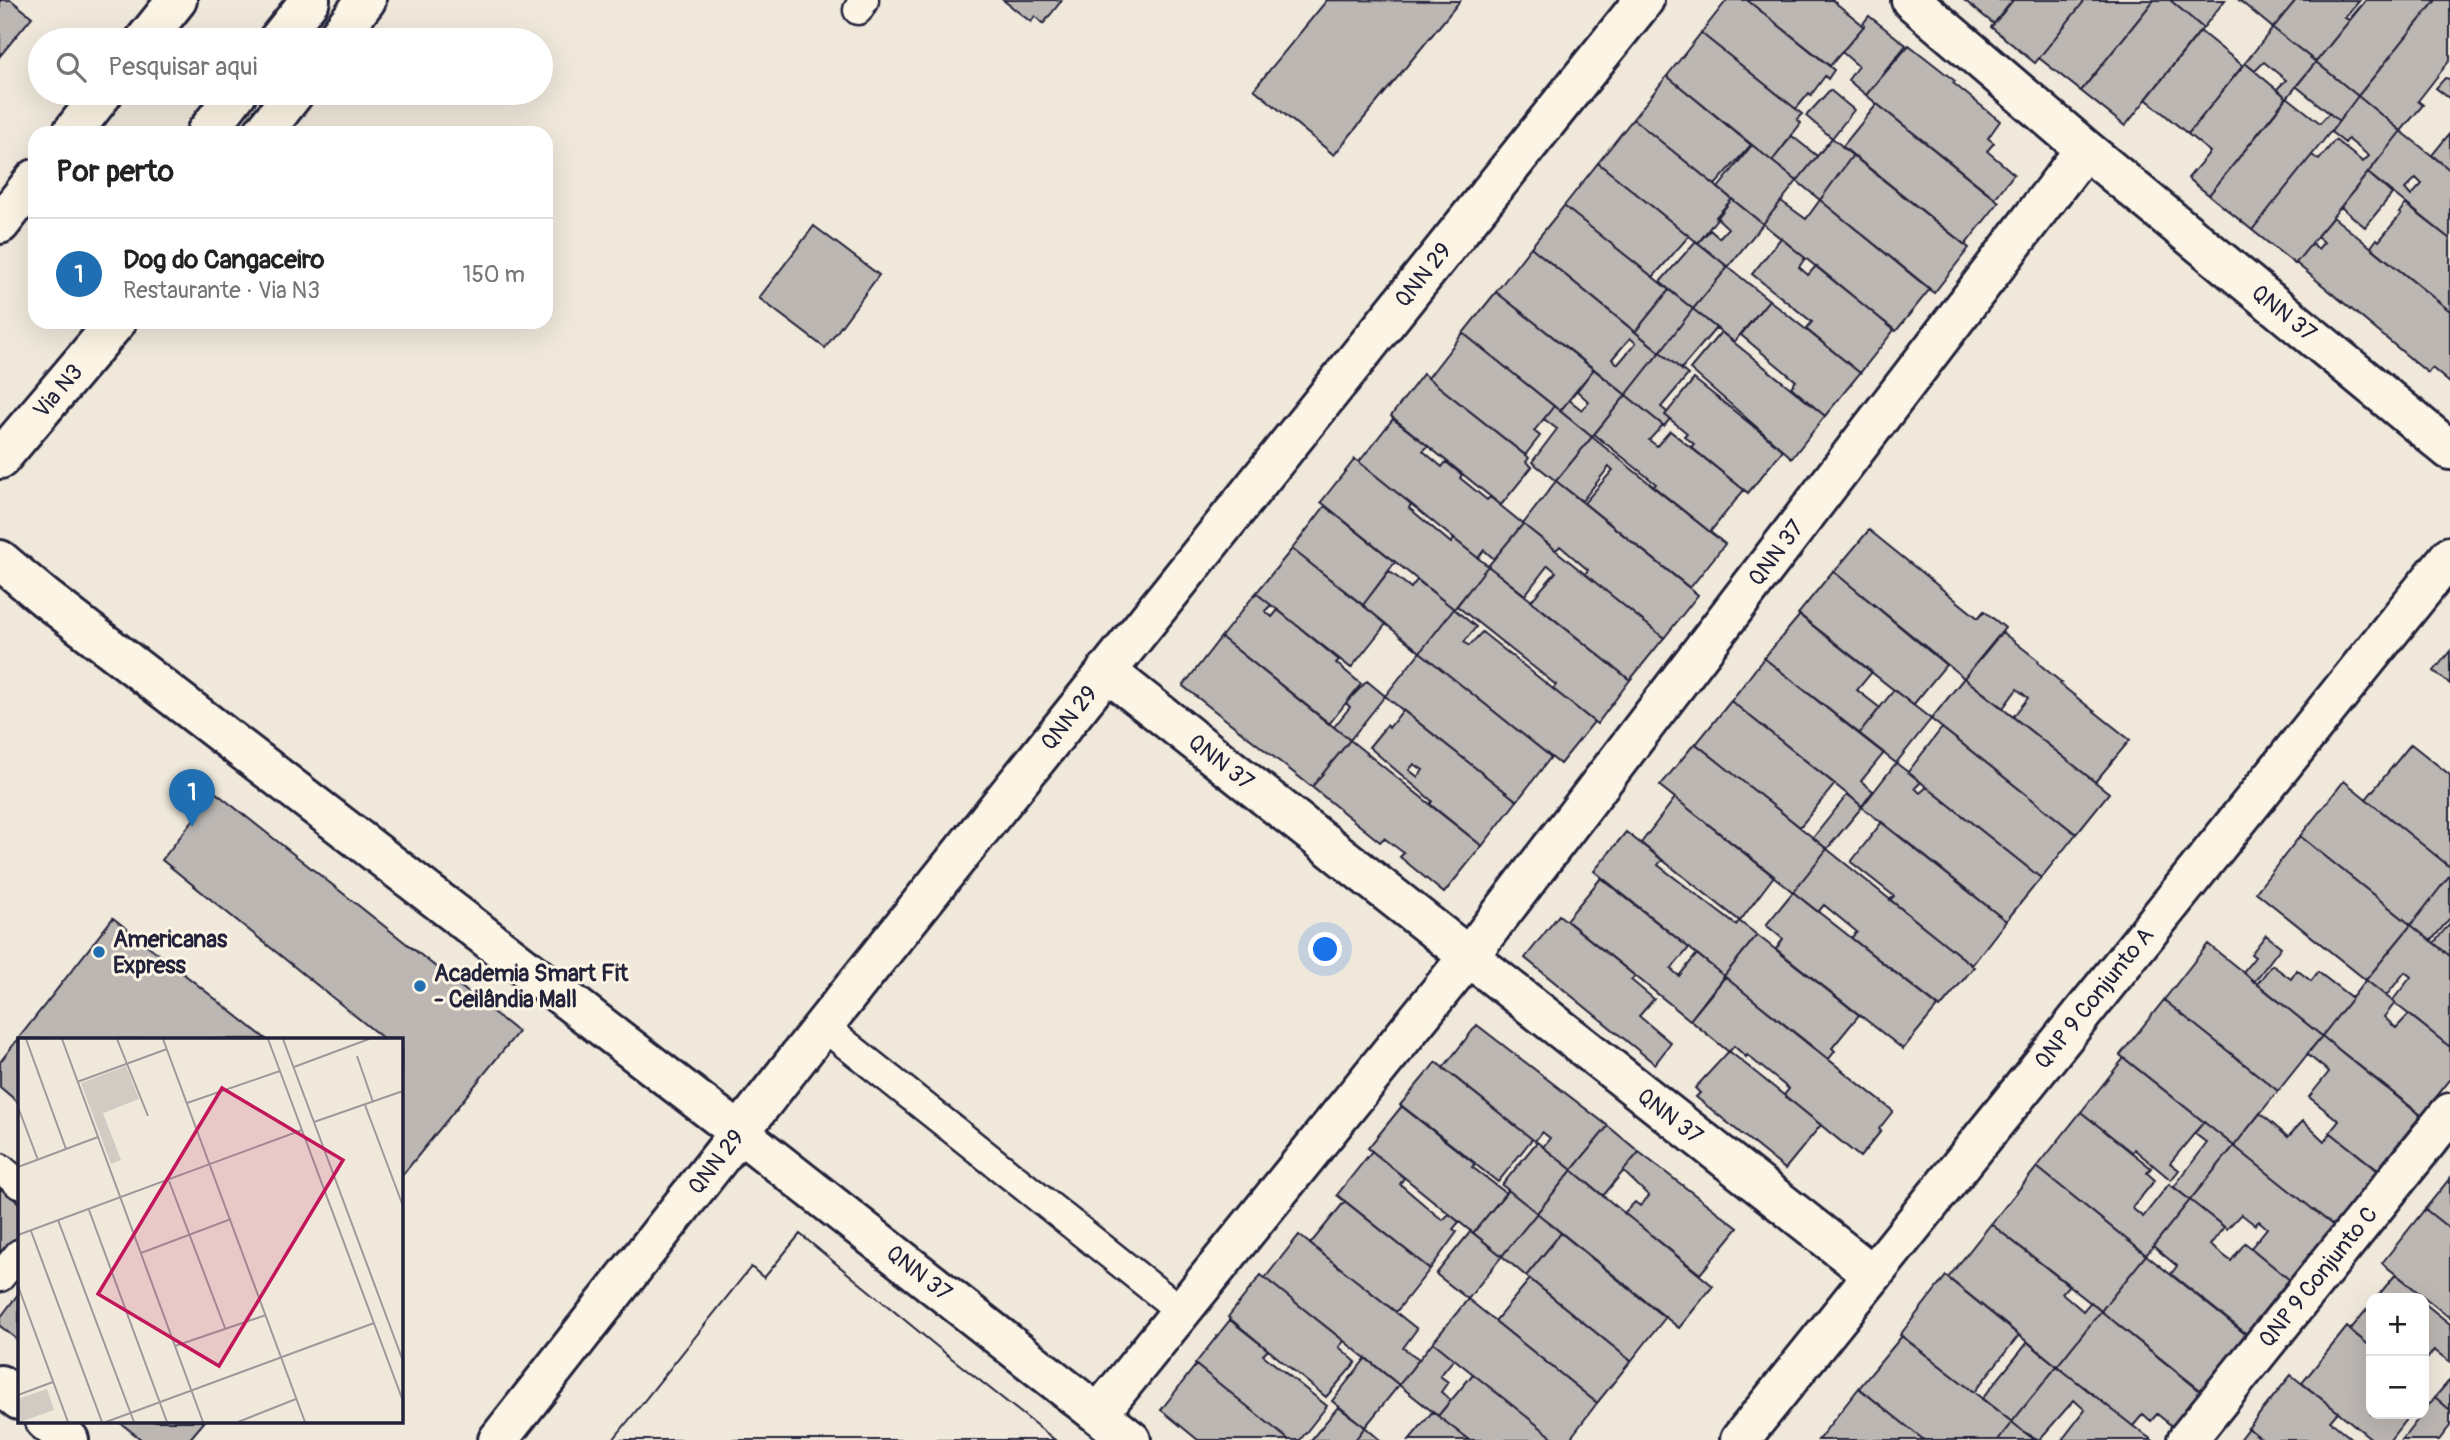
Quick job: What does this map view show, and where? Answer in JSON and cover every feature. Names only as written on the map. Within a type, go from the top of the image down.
[{"type":"street","points":[[155,28],[177,0]]},
{"type":"street","points":[[288,28],[310,0]]},
{"type":"street","points":[[344,28],[366,0]]},
{"type":"street","name":"QNN 29","points":[[498,1440],[823,1026],[1644,0]]},
{"type":"street","name":"QNN 37","points":[[1911,0],[2085,149],[2450,450]]},
{"type":"street","points":[[77,126],[94,105]]},
{"type":"street","points":[[211,126],[227,105]]},
{"type":"street","points":[[268,126],[284,105]]},
{"type":"street","name":"QNN 37","points":[[1099,1413],[1468,957],[2085,149]]},
{"type":"street","points":[[0,224],[28,188]]},
{"type":"street","name":"Via N3","points":[[0,459],[108,329]]},
{"type":"street","name":"QNP 9 Conjunto A","points":[[1740,1440],[2450,556]]},
{"type":"street","name":"QNN 37","points":[[0,560],[66,614],[740,1133],[1131,1440]]},
{"type":"street","name":"QNN 37","points":[[1106,671],[1872,1274]]},
{"type":"street","name":"QNP 9 Conjunto C","points":[[2187,1440],[2450,1113]]},
{"type":"street","points":[[0,1385],[18,1399]]},
{"type":"street","points":[[46,1422],[69,1440]]},
{"type":"lane","points":[[823,1026],[1181,1311]]},
{"type":"lane","points":[[0,1168],[18,1183]]},
{"type":"lane","points":[[0,1277],[18,1255]]},
{"type":"building","points":[[0,0],[11,0],[32,17],[0,56]]},
{"type":"building","points":[[1003,0],[1062,0],[1043,24],[1035,16],[1031,22]]},
{"type":"building","points":[[1327,0],[1460,1],[1334,155],[1254,89]]},
{"type":"building","points":[[1727,0],[1747,0],[1834,70],[1828,79],[1825,76],[1796,109],[1701,33]]},
{"type":"building","points":[[1747,0],[1832,0],[1864,26],[1830,66]]},
{"type":"building","points":[[1964,0],[2013,0],[1994,24]]},
{"type":"building","points":[[2013,0],[2085,0],[2035,63],[1991,27]]},
{"type":"building","points":[[2085,0],[2154,0],[2081,91],[2039,58]]},
{"type":"building","points":[[2154,0],[2170,0],[2203,28],[2125,126],[2081,91]]},
{"type":"building","points":[[2170,0],[2225,0],[2203,28]]},
{"type":"building","points":[[2239,0],[2296,0],[2273,28]]},
{"type":"building","points":[[2296,0],[2360,0],[2345,18],[2349,20],[2366,0],[2316,62],[2273,28]]},
{"type":"building","points":[[2366,0],[2436,0],[2358,96],[2316,62]]},
{"type":"building","points":[[2436,0],[2450,0],[2450,60],[2418,101],[2423,105],[2401,131],[2358,96]]},
{"type":"building","points":[[1869,16],[1906,45],[1866,95],[1848,80],[1858,66],[1842,52]]},
{"type":"building","points":[[2273,28],[2316,62],[2287,98],[2277,89],[2286,80],[2264,62],[2255,71],[2245,63]]},
{"type":"building","points":[[2200,31],[2243,66],[2188,134],[2146,99]]},
{"type":"building","points":[[1701,33],[1802,114],[1797,119],[1801,123],[1772,161],[1667,76]]},
{"type":"building","points":[[1909,45],[2000,121],[1988,138],[1994,143],[1987,151],[2014,174],[1995,198],[1866,95]]},
{"type":"building","points":[[2316,62],[2358,96],[2339,121],[2296,86]]},
{"type":"building","points":[[2245,63],[2287,98],[2209,195],[2188,178],[2210,152],[2188,134]]},
{"type":"building","points":[[1667,76],[1751,145],[1715,185],[1633,119]]},
{"type":"building","points":[[2445,78],[2450,79],[2450,99],[2436,88]]},
{"type":"building","points":[[1830,90],[1854,110],[1832,138],[1806,116]]},
{"type":"building","points":[[2358,96],[2401,131],[2295,264],[2252,230],[2312,155],[2319,160],[2335,140],[2363,162],[2369,156],[2348,139],[2345,143],[2331,132]]},
{"type":"building","points":[[2287,97],[2320,123],[2329,113],[2339,121],[2252,230],[2209,195]]},
{"type":"building","points":[[1877,104],[1999,202],[1965,245],[1842,147]]},
{"type":"building","points":[[1633,119],[1732,199],[1698,243],[1598,163]]},
{"type":"building","points":[[2401,131],[2450,170],[2450,239],[2368,173]],"holes":[[[2416,178],[2422,184],[2411,196],[2405,189]]]},
{"type":"building","points":[[2450,133],[2450,170],[2432,155]]},
{"type":"building","points":[[1792,136],[1817,156],[1797,181],[1772,161]]},
{"type":"building","points":[[1832,138],[1853,155],[1820,200],[1797,181]]},
{"type":"building","points":[[1752,145],[1797,181],[1763,224],[1718,188]]},
{"type":"building","points":[[1853,155],[1969,248],[1934,293],[1820,200]]},
{"type":"building","points":[[1598,163],[1689,236],[1653,277],[1564,206]]},
{"type":"building","points":[[2368,173],[2392,194],[2365,227],[2341,207]]},
{"type":"building","points":[[1732,199],[1763,224],[1728,267],[1698,243],[1710,230],[1719,238],[1728,228],[1716,217]]},
{"type":"building","points":[[1820,200],[1930,289],[1896,331],[1763,224],[1781,201],[1806,219]]},
{"type":"building","points":[[2405,204],[2450,239],[2450,311],[2371,247],[2401,214],[2399,213]]},
{"type":"building","points":[[1564,206],[1669,290],[1635,332],[1531,247]]},
{"type":"building","points":[[2333,217],[2450,311],[2450,383],[2432,368],[2428,373],[2296,263],[2312,243],[2318,249],[2324,242],[2317,236]]},
{"type":"building","points":[[814,226],[879,275],[825,348],[759,298]]},
{"type":"building","points":[[1781,238],[1805,258],[1799,267],[1808,275],[1816,266],[1894,330],[1860,373],[1806,329],[1812,322],[1752,274]]},
{"type":"building","points":[[1696,241],[1728,267],[1693,309],[1660,282]]},
{"type":"building","points":[[1531,247],[1660,352],[1626,395],[1496,292]],"holes":[[[1630,338],[1636,343],[1618,364],[1612,359]]]},
{"type":"building","points":[[1728,267],[1769,300],[1734,342],[1693,309]]},
{"type":"building","points":[[1669,290],[1693,309],[1660,352],[1635,332]]},
{"type":"building","points":[[1496,292],[1594,369],[1560,411],[1463,333]]},
{"type":"building","points":[[1769,300],[1860,373],[1825,416],[1791,387],[1796,381],[1741,335]]},
{"type":"building","points":[[1693,309],[1716,328],[1681,369],[1660,352]]},
{"type":"building","points":[[1721,332],[1825,416],[1792,458],[1690,369]]},
{"type":"building","points":[[1463,333],[1554,406],[1534,431],[1540,436],[1525,455],[1428,378]]},
{"type":"building","points":[[1660,352],[1688,375],[1661,407],[1670,419],[1664,426],[1626,395]]},
{"type":"building","points":[[1594,369],[1626,395],[1592,437],[1560,411],[1569,400],[1582,410],[1589,402],[1577,391]]},
{"type":"building","points":[[1423,374],[1529,458],[1526,462],[1532,467],[1501,505],[1391,416]]},
{"type":"building","points":[[1694,379],[1783,450],[1748,493],[1691,447],[1694,444],[1684,436],[1687,433],[1665,415]]},
{"type":"building","points":[[1626,395],[1663,425],[1649,440],[1657,446],[1670,431],[1744,490],[1710,532],[1653,487],[1656,484],[1594,434]]},
{"type":"building","points":[[1554,406],[1592,437],[1556,481],[1532,462],[1557,429],[1544,419]]},
{"type":"building","points":[[1393,419],[1428,446],[1423,451],[1442,467],[1446,462],[1462,475],[1460,478],[1487,500],[1490,497],[1523,524],[1494,559],[1484,550],[1478,558],[1359,462]]},
{"type":"building","points":[[1592,437],[1725,544],[1690,588],[1584,503],[1613,470],[1609,467],[1582,501],[1556,481]]},
{"type":"building","points":[[1355,459],[1411,504],[1409,508],[1451,543],[1454,539],[1488,566],[1454,609],[1321,502]]},
{"type":"building","points":[[1556,481],[1698,595],[1664,638],[1585,574],[1588,570],[1560,546],[1556,550],[1523,524]]},
{"type":"building","points":[[1325,506],[1395,562],[1363,605],[1292,549]]},
{"type":"building","points":[[1523,524],[1664,638],[1630,680],[1531,601],[1556,572],[1548,565],[1525,595],[1488,566]]},
{"type":"building","points":[[1869,530],[1978,618],[1984,611],[2005,628],[1964,678],[1834,572]]},
{"type":"building","points":[[1292,549],[1386,624],[1351,668],[1256,593]]},
{"type":"building","points":[[1488,566],[1630,680],[1597,724],[1553,689],[1556,685],[1457,606]]},
{"type":"building","points":[[1389,571],[1411,588],[1417,580],[1454,609],[1420,652],[1363,605]]},
{"type":"building","points":[[1833,571],[1946,665],[1913,705],[1798,614]]},
{"type":"building","points":[[1256,593],[1271,605],[1265,611],[1272,617],[1278,610],[1339,660],[1336,663],[1361,684],[1329,724],[1221,637]]},
{"type":"building","points":[[1454,609],[1476,627],[1464,642],[1469,646],[1482,632],[1594,722],[1560,764],[1420,652]]},
{"type":"building","points":[[1800,615],[1872,672],[1857,690],[1880,708],[1859,734],[1764,658]]},
{"type":"building","points":[[2002,632],[2039,661],[2038,663],[2062,683],[2060,684],[2130,740],[2095,782],[2013,717],[2028,698],[2017,689],[2003,708],[1964,678]]},
{"type":"building","points":[[1221,637],[1350,740],[1312,787],[1183,686]]},
{"type":"building","points":[[2450,651],[2450,684],[2434,671]]},
{"type":"building","points":[[1420,652],[1551,757],[1517,801],[1385,696]]},
{"type":"building","points":[[1764,658],[1884,753],[1861,781],[1873,791],[1862,806],[1731,701]]},
{"type":"building","points":[[1964,678],[2109,793],[2076,834],[1931,719]]},
{"type":"building","points":[[1367,681],[1385,696],[1350,740],[1334,727],[1350,707],[1346,703]]},
{"type":"building","points":[[1894,690],[1931,719],[1896,763],[1859,734]]},
{"type":"building","points":[[1731,701],[1835,784],[1800,827],[1696,744]]},
{"type":"building","points":[[1403,710],[1517,801],[1482,846],[1430,805],[1432,801],[1369,747],[1387,725],[1389,728]],"holes":[[[1414,764],[1423,770],[1418,777],[1409,770]]]},
{"type":"building","points":[[1942,728],[2076,834],[2041,878],[1908,772]]},
{"type":"building","points":[[1350,740],[1482,846],[1444,893],[1400,857],[1404,853],[1384,838],[1380,842],[1312,787]]},
{"type":"building","points":[[1695,743],[1827,849],[1793,892],[1660,786]]},
{"type":"building","points":[[2411,744],[2450,775],[2450,867],[2366,799]]},
{"type":"building","points":[[1896,763],[1921,782],[1915,788],[1920,793],[1927,787],[2041,878],[2006,921],[1862,807]]},
{"type":"building","points":[[2344,781],[2450,867],[2450,875],[2411,925],[2300,836]]},
{"type":"building","points":[[215,792],[518,1032],[402,1176],[402,1038],[383,1038],[162,860]]},
{"type":"building","points":[[1848,794],[1862,807],[1827,849],[1813,838]]},
{"type":"building","points":[[1675,798],[1774,876],[1740,921],[1641,843]]},
{"type":"building","points":[[1882,822],[2006,921],[1972,965],[1890,900],[1894,896],[1851,862]]},
{"type":"building","points":[[1626,832],[1662,860],[1658,865],[1736,925],[1739,921],[1757,935],[1724,976],[1594,871]]},
{"type":"building","points":[[2300,836],[2411,925],[2366,980],[2256,892]]},
{"type":"building","points":[[1827,849],[1974,967],[1940,1008],[1851,938],[1857,932],[1824,905],[1818,912],[1793,892]]},
{"type":"building","points":[[2450,875],[2450,918],[2431,941],[2411,925]]},
{"type":"building","points":[[1601,878],[1689,948],[1671,969],[1679,976],[1697,954],[1724,976],[1690,1020],[1566,920]]},
{"type":"building","points":[[1793,892],[1938,1006],[1903,1049],[1776,949],[1783,939],[1766,925]]},
{"type":"building","points":[[1559,915],[1635,976],[1631,980],[1654,999],[1639,1016],[1671,1043],[1655,1064],[1525,958]]},
{"type":"building","points":[[113,918],[265,1038],[19,1038]]},
{"type":"building","points":[[2450,923],[2450,956],[2434,943]]},
{"type":"building","points":[[2411,925],[2450,956],[2450,1047],[2392,1001],[2411,977],[2405,972],[2386,996],[2366,980]]},
{"type":"building","points":[[1757,935],[1859,1015],[1832,1048],[1835,1051],[1828,1060],[1724,976]]},
{"type":"building","points":[[2266,935],[2281,947],[2254,982],[2243,972],[2255,957],[2251,954]]},
{"type":"building","points":[[2208,944],[2322,1036],[2278,1091],[2164,1000]]},
{"type":"building","points":[[2272,965],[2291,979],[2297,970],[2311,981],[2318,972],[2352,998],[2322,1036],[2257,984]]},
{"type":"building","points":[[1725,977],[1893,1111],[1860,1157],[1784,1095],[1789,1089],[1747,1055],[1746,1057],[1734,1046],[1729,1052],[1690,1020]]},
{"type":"building","points":[[2366,980],[2395,1003],[2384,1017],[2396,1028],[2409,1014],[2450,1047],[2450,1080],[2421,1116],[2322,1036]]},
{"type":"building","points":[[2164,1000],[2278,1091],[2234,1146],[2120,1055]]},
{"type":"building","points":[[1477,1025],[1608,1126],[1572,1170],[1543,1147],[1550,1138],[1542,1132],[1535,1141],[1443,1068]]},
{"type":"building","points":[[2322,1036],[2421,1115],[2377,1170],[2330,1132],[2339,1121],[2309,1097],[2329,1072],[2307,1054]]},
{"type":"building","points":[[18,1039],[18,1102],[0,1087],[0,1062]]},
{"type":"building","points":[[1729,1051],[1821,1125],[1785,1169],[1696,1097],[1700,1093],[1695,1088]]},
{"type":"building","points":[[2124,1058],[2204,1122],[2170,1163],[2179,1170],[2171,1180],[2134,1149],[2132,1153],[2081,1112]]},
{"type":"building","points":[[1436,1062],[1532,1139],[1498,1182],[1400,1105]]},
{"type":"building","points":[[1402,1106],[1475,1163],[1472,1167],[1506,1193],[1473,1233],[1368,1148]]},
{"type":"building","points":[[2081,1112],[2151,1168],[2147,1173],[2155,1180],[2132,1208],[2143,1217],[2169,1184],[2190,1200],[2146,1255],[2037,1167]]},
{"type":"building","points":[[2260,1113],[2288,1137],[2303,1121],[2324,1141],[2331,1133],[2379,1171],[2335,1227],[2234,1146]]},
{"type":"building","points":[[2204,1122],[2234,1146],[2190,1200],[2174,1187],[2207,1143],[2194,1133]]},
{"type":"building","points":[[1608,1126],[1639,1152],[1603,1196],[1572,1170]]},
{"type":"building","points":[[1537,1142],[1572,1170],[1537,1213],[1502,1185]]},
{"type":"building","points":[[2234,1146],[2335,1227],[2291,1281],[2251,1248],[2267,1228],[2259,1221],[2255,1225],[2241,1214],[2227,1229],[2190,1200]]},
{"type":"building","points":[[1372,1151],[1404,1178],[1400,1184],[1435,1214],[1443,1220],[1449,1214],[1459,1222],[1453,1229],[1457,1232],[1430,1269],[1337,1195]]},
{"type":"building","points":[[1639,1152],[1738,1228],[1700,1274],[1624,1213],[1635,1202],[1640,1206],[1649,1196],[1623,1171]]},
{"type":"building","points":[[2037,1167],[2146,1255],[2101,1311],[1991,1224]]},
{"type":"building","points":[[1572,1170],[1713,1286],[1679,1328],[1537,1213]]},
{"type":"building","points":[[2450,1178],[2450,1229],[2425,1209]]},
{"type":"building","points":[[0,1188],[18,1202],[18,1238],[0,1261]]},
{"type":"building","points":[[1508,1190],[1537,1213],[1502,1256],[1473,1233]]},
{"type":"building","points":[[2190,1200],[2224,1227],[2210,1245],[2231,1261],[2245,1243],[2291,1281],[2249,1336],[2171,1274],[2177,1266],[2153,1246]]},
{"type":"building","points":[[1345,1201],[1430,1269],[1396,1312],[1310,1244]]},
{"type":"building","points":[[2425,1209],[2450,1229],[2450,1318],[2429,1301],[2429,1293],[2419,1293],[2382,1263]]},
{"type":"building","points":[[1537,1213],[1561,1233],[1526,1276],[1502,1256]]},
{"type":"building","points":[[1991,1224],[2069,1285],[2062,1293],[2083,1311],[2091,1302],[2101,1311],[2057,1366],[1948,1278]]},
{"type":"building","points":[[1471,1231],[1502,1256],[1468,1299],[1436,1274]]},
{"type":"building","points":[[1561,1233],[1665,1318],[1631,1361],[1526,1276]]},
{"type":"building","points":[[800,1234],[1055,1440],[613,1440],[751,1267],[764,1278]]},
{"type":"building","points":[[800,1234],[1055,1440],[613,1440],[751,1267],[764,1278]]},
{"type":"building","points":[[1299,1235],[1417,1329],[1403,1348],[1419,1359],[1399,1385],[1265,1278]]},
{"type":"building","points":[[2146,1255],[2249,1337],[2204,1393],[2101,1311]]},
{"type":"building","points":[[2396,1274],[2419,1293],[2380,1293]]},
{"type":"building","points":[[1261,1275],[1344,1341],[1339,1347],[1356,1362],[1326,1397],[1228,1317]]},
{"type":"building","points":[[1946,1276],[2019,1335],[1974,1392],[1900,1335]]},
{"type":"building","points":[[1530,1279],[1631,1361],[1597,1403],[1495,1321]]},
{"type":"building","points":[[18,1294],[18,1340],[0,1326],[0,1318]]},
{"type":"building","points":[[1468,1299],[1597,1403],[1569,1440],[1556,1440],[1433,1342]]},
{"type":"building","points":[[2429,1307],[2450,1324],[2450,1362],[2434,1350],[2429,1356]]},
{"type":"building","points":[[2366,1310],[2366,1343],[2350,1330]]},
{"type":"building","points":[[2101,1311],[2200,1391],[2172,1426],[2157,1414],[2151,1421],[2143,1414],[2133,1426],[2057,1366]]},
{"type":"building","points":[[1230,1320],[1268,1350],[1263,1355],[1327,1406],[1300,1440],[1289,1440],[1195,1364]]},
{"type":"building","points":[[2347,1327],[2366,1343],[2366,1419],[2406,1419],[2390,1440],[2373,1440],[2302,1383]]},
{"type":"building","points":[[1902,1336],[2012,1422],[1998,1440],[1924,1440],[1859,1388]]},
{"type":"building","points":[[1433,1342],[1454,1359],[1440,1376],[1448,1382],[1441,1392],[1451,1400],[1438,1416],[1399,1385]]},
{"type":"building","points":[[2028,1342],[2057,1366],[2012,1422],[1982,1399]]},
{"type":"building","points":[[1366,1358],[1399,1385],[1365,1427],[1332,1401]]},
{"type":"building","points":[[1196,1365],[1289,1440],[1198,1440],[1161,1410]]},
{"type":"building","points":[[2057,1366],[2152,1440],[2062,1440],[2085,1410],[2074,1400],[2039,1440],[2024,1432],[2012,1422]]},
{"type":"building","points":[[1473,1374],[1556,1440],[1469,1440],[1438,1416]]},
{"type":"building","points":[[2291,1375],[2338,1412],[2330,1421],[2353,1440],[2263,1440],[2248,1428]]},
{"type":"building","points":[[2450,1380],[2450,1410],[2435,1397]]},
{"type":"building","points":[[1859,1388],[1861,1390],[1924,1440],[1818,1440]]},
{"type":"building","points":[[2435,1397],[2450,1410],[2450,1426],[2439,1440],[2402,1440],[2418,1419],[2429,1419],[2429,1405]]},
{"type":"building","points":[[1338,1407],[1365,1427],[1355,1440],[1311,1440]]},
{"type":"building","points":[[1433,1411],[1438,1416],[1469,1440],[1409,1440]]},
{"type":"building","points":[[119,1422],[204,1422],[189,1440],[142,1440]]},
{"type":"building","points":[[2012,1422],[2024,1432],[2035,1440],[1998,1440]]},
{"type":"building","points":[[1365,1427],[1380,1440],[1355,1440]]},
{"type":"building","points":[[2248,1428],[2252,1431],[2263,1440],[2239,1440]]},
{"type":"place","name":"Dog do Cangaceiro","points":[[192,827]]},
{"type":"place","name":"Americanas Express","points":[[99,952]]},
{"type":"place","name":"Academia Smart Fit - Ceilândia Mall","points":[[420,986]]}]
